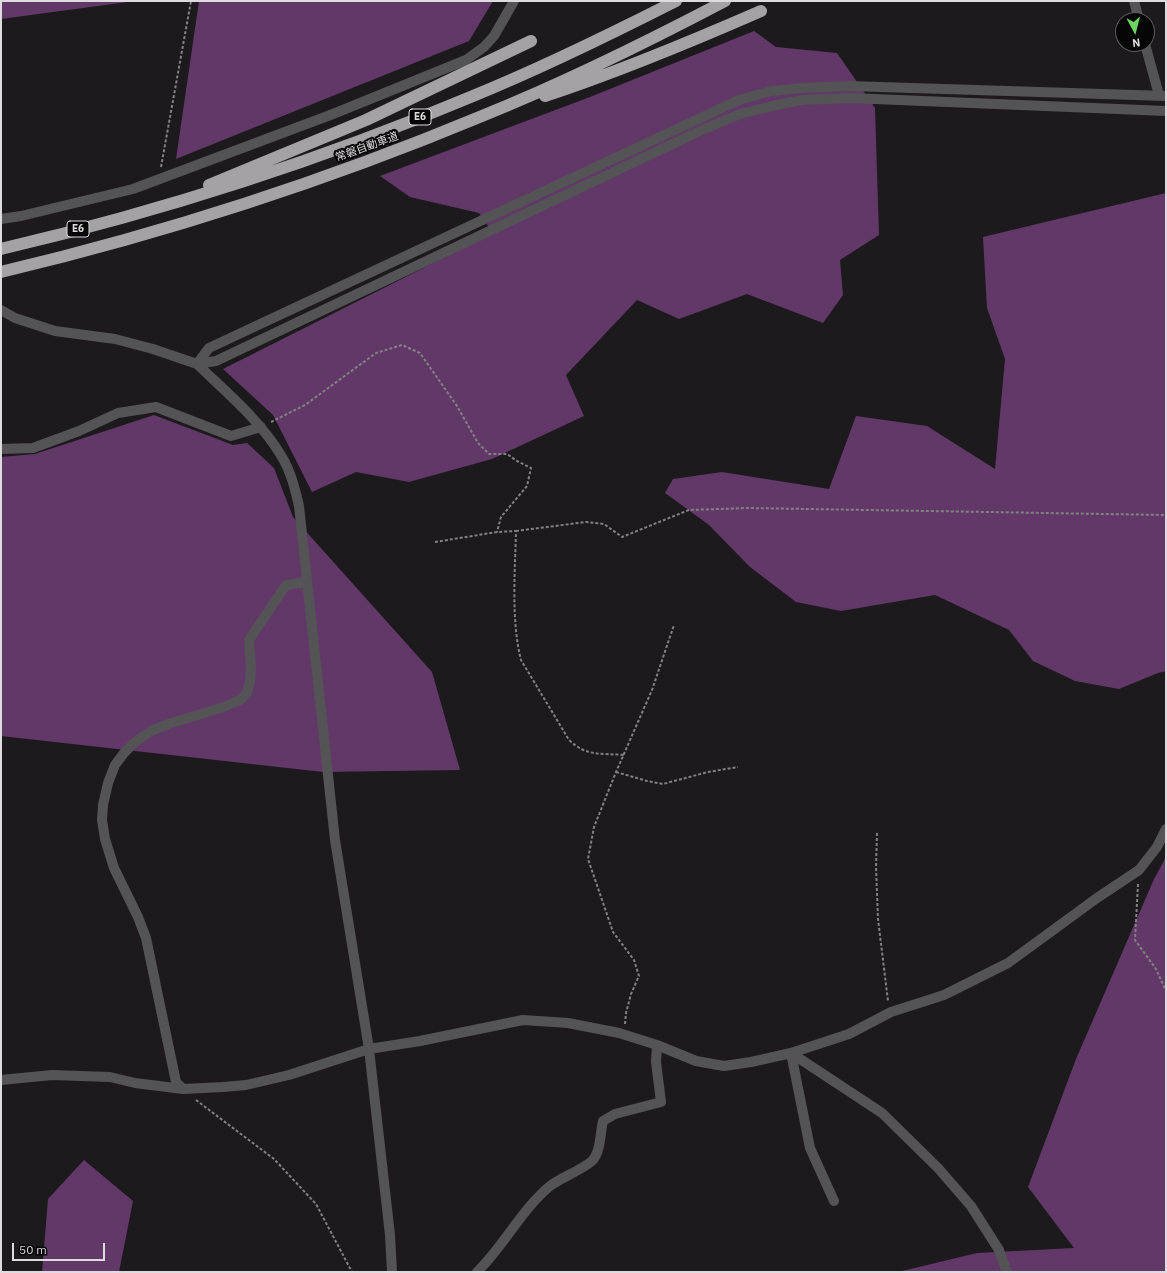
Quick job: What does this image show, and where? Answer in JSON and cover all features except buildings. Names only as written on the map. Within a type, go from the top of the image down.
[{"type":"highway","name":"常磐自動車道","points":[[1,249],[155,208],[236,184],[372,136],[473,96],[593,43],[676,1]]},
{"type":"highway","name":"常磐自動車道","points":[[1,272],[41,263],[244,204],[386,154],[484,116],[583,71],[725,1]]},
{"type":"highway","points":[[484,116],[589,81],[761,11]]},
{"type":"highway","points":[[155,208],[366,120],[531,41]]},
{"type":"street","points":[[1,219],[21,216],[133,188],[333,114],[466,60],[489,42],[514,1]]},
{"type":"street","points":[[1134,1],[1137,12]]},
{"type":"street","points":[[197,364],[209,348],[739,100],[771,91],[850,86],[1162,95],[1148,52]]},
{"type":"street","points":[[197,364],[216,361],[702,130],[740,114],[802,100],[850,98],[1166,111]]},
{"type":"street","points":[[1,310],[16,318],[55,331],[115,339],[152,349],[197,364],[261,427],[282,457],[294,483],[299,506],[335,840],[368,1050],[390,1235],[392,1272]]},
{"type":"street","points":[[1,320],[16,318]]},
{"type":"street","points":[[1,448],[33,448],[79,432],[118,413],[156,407],[231,436],[261,427]]},
{"type":"street","points":[[183,1089],[176,1082],[146,938],[138,917],[114,868],[105,839],[102,812],[108,783],[115,765],[124,753],[134,743],[151,731],[221,708],[240,700],[247,693],[250,682],[251,667],[250,640],[286,585],[306,582]]},
{"type":"street","points":[[1,1080],[52,1075],[110,1077],[135,1083],[183,1089],[246,1085],[289,1075],[368,1050],[523,1020],[568,1022],[624,1035],[657,1045],[696,1061],[724,1066],[751,1062],[791,1053],[849,1034],[891,1012],[944,995],[1008,963],[1097,898],[1139,870],[1157,846],[1166,829]]},
{"type":"street","points":[[477,1272],[488,1261],[530,1207],[550,1186],[592,1161],[599,1150],[600,1133],[603,1121],[615,1114],[661,1102],[656,1062],[657,1045]]},
{"type":"street","points":[[791,1053],[810,1148],[834,1201]]},
{"type":"street","points":[[791,1053],[882,1113],[938,1168],[971,1206],[999,1250],[1007,1272]]},
{"type":"path","points":[[160,178],[191,1]]},
{"type":"path","points":[[261,427],[306,405],[376,353],[402,345],[420,353],[457,406],[478,443],[488,454],[507,454],[531,468],[527,486],[501,517],[497,532]]},
{"type":"path","points":[[435,542],[497,532],[586,522],[604,524],[622,537],[689,510],[748,508],[1166,515]]},
{"type":"path","points":[[516,531],[515,626],[517,646],[521,660],[569,740],[577,748],[588,753],[624,755]]},
{"type":"path","points":[[624,1035],[626,1014],[631,994],[639,976],[634,960],[613,932],[588,859],[594,827],[652,690],[674,625]]},
{"type":"path","points":[[616,772],[663,784],[708,772],[738,767]]},
{"type":"path","points":[[877,834],[876,867],[878,919],[888,1002],[891,1012]]},
{"type":"path","points":[[1139,870],[1135,940],[1156,969],[1166,991]]},
{"type":"path","points":[[183,1089],[274,1159],[316,1204],[352,1272]]},
{"type":"shaded area","points":[[1,1],[135,1],[1,19]]},
{"type":"shaded area","points":[[199,1],[493,1],[469,41],[176,159]]},
{"type":"shaded area","points":[[754,31],[776,47],[837,53],[875,108],[879,235],[840,260],[843,295],[823,323],[747,294],[679,319],[637,300],[566,375],[584,416],[492,459],[409,482],[356,472],[312,492],[273,415],[223,369],[493,233],[479,213],[410,197],[380,176],[590,97]]},
{"type":"shaded area","points":[[1166,193],[1166,671],[1119,689],[1075,681],[1033,661],[1009,630],[935,595],[841,611],[796,602],[750,567],[709,525],[665,493],[673,479],[722,472],[829,489],[856,416],[927,426],[995,469],[1005,359],[987,308],[983,237]]},
{"type":"shaded area","points":[[154,415],[233,445],[247,443],[274,468],[293,517],[432,672],[460,770],[323,772],[1,736],[1,457],[35,454]]},
{"type":"shaded area","points":[[1166,857],[1166,1272],[898,1272],[977,1253],[1074,1248],[1028,1187],[1076,1059],[1154,879]]},
{"type":"shaded area","points":[[84,1160],[133,1201],[119,1272],[42,1272],[48,1199]]}]
